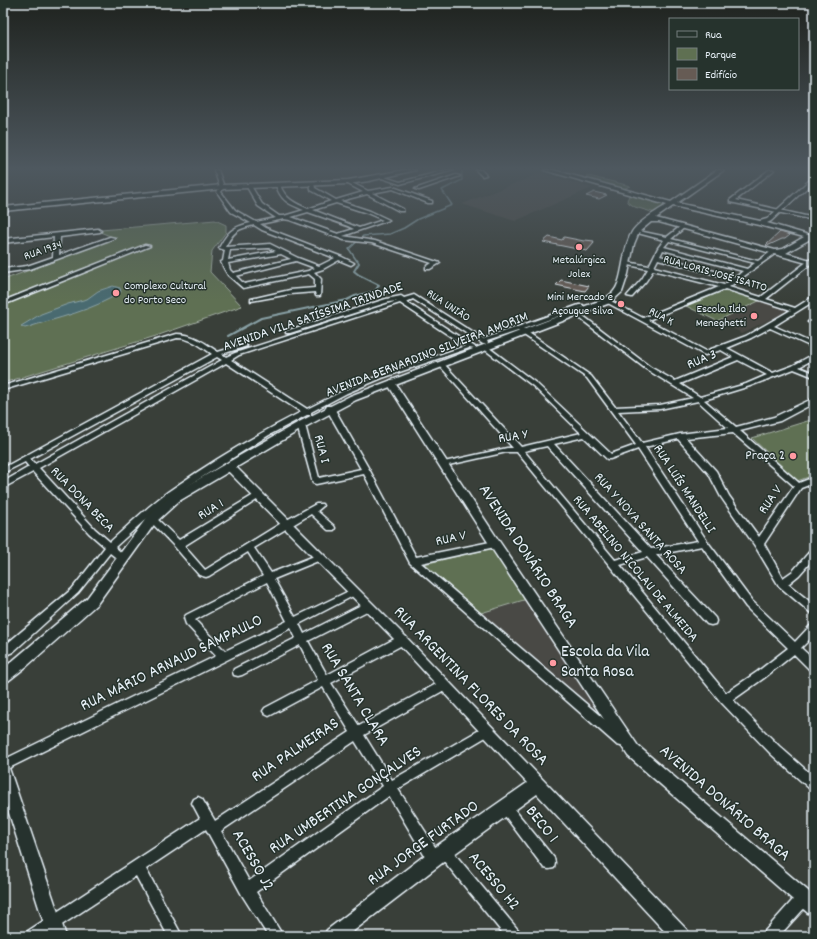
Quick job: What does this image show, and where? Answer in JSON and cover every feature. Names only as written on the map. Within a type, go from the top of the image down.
[{"type":"main road","name":"AVENIDA BERNARDINO SILVEIRA AMORIM","points":[[4,674],[22,662],[92,601],[152,519],[175,498],[330,408],[363,393],[442,365],[483,345],[607,301],[618,292],[627,264],[630,244],[636,231],[660,214]]},
{"type":"main road","points":[[719,214],[763,223],[813,237]]},
{"type":"main road","points":[[763,223],[775,214]]},
{"type":"main road","points":[[654,219],[812,263]]},
{"type":"main road","points":[[774,252],[785,250],[813,237]]},
{"type":"main road","points":[[785,250],[812,263]]},
{"type":"street","points":[[238,214],[264,229],[351,263]]},
{"type":"street","points":[[273,214],[278,217],[292,219],[338,236],[373,242],[438,262],[428,268]]},
{"type":"street","points":[[298,214],[256,224],[236,226],[221,247],[225,249],[225,268],[243,286],[310,272],[340,258]]},
{"type":"street","points":[[322,214],[347,223],[358,229]]},
{"type":"street","points":[[338,236],[387,220],[371,214]]},
{"type":"street","points":[[791,214],[814,219]]},
{"type":"street","points":[[630,296],[641,284],[666,239],[682,227]]},
{"type":"street","points":[[3,241],[98,231]]},
{"type":"street","points":[[636,231],[760,263]]},
{"type":"street","points":[[56,258],[57,236]]},
{"type":"street","name":"RUA 1934","points":[[3,271],[28,268],[112,238]]},
{"type":"street","points":[[3,303],[147,246]]},
{"type":"street","points":[[225,249],[270,246],[296,259],[321,268]]},
{"type":"street","points":[[660,248],[749,271]]},
{"type":"street","points":[[224,262],[281,252]]},
{"type":"street","points":[[643,320],[725,287],[774,252]]},
{"type":"street","points":[[656,257],[737,279]]},
{"type":"street","points":[[233,275],[296,259]]},
{"type":"street","points":[[762,299],[812,263]]},
{"type":"street","name":"RUA LORIS JOSÉ ISATTO","points":[[627,264],[651,267],[725,287],[796,310]]},
{"type":"street","points":[[253,300],[290,292],[318,292],[318,280],[310,272]]},
{"type":"street","name":"AVENIDA VILA SATÍSSIMA TRINDADE","points":[[3,485],[248,349],[399,300],[414,297]]},
{"type":"street","name":"RUA UNIÃO","points":[[414,297],[483,345]]},
{"type":"street","points":[[721,348],[770,326],[814,298]]},
{"type":"street","name":"AVENIDA VILA SATÍSSIMA TRINDADE","points":[[3,471],[217,354],[388,300],[399,300]]},
{"type":"street","name":"RUA UNIÃO","points":[[399,300],[468,345],[483,345]]},
{"type":"street","name":"RUA K","points":[[607,301],[705,353],[721,348]]},
{"type":"street","points":[[579,310],[648,368],[698,399],[798,486]]},
{"type":"street","points":[[770,326],[814,346]]},
{"type":"street","name":"RUA LUÍS MANDELLI","points":[[522,330],[589,377],[640,446],[704,543],[749,604],[814,667]]},
{"type":"street","points":[[3,388],[177,336],[190,337],[314,417]]},
{"type":"street","points":[[3,652],[9,649],[75,591],[110,547],[177,489],[266,433],[345,392],[380,377],[468,345],[483,345],[535,385],[610,456],[640,446],[680,436],[735,430],[777,419],[814,400]]},
{"type":"street","points":[[721,348],[773,376]]},
{"type":"street","points":[[612,409],[660,407],[748,386],[794,367],[814,356]]},
{"type":"street","name":"RUA 3","points":[[674,384],[739,357]]},
{"type":"street","name":"RUA ABELINO NICOLAU DE ALMEIDA","points":[[442,365],[519,450],[725,699],[775,750],[814,785]]},
{"type":"street","points":[[794,367],[814,375]]},
{"type":"street","points":[[380,377],[391,383]]},
{"type":"street","name":"AVENIDA DONÁRIO BRAGA","points":[[391,383],[495,544],[633,751],[809,902]]},
{"type":"street","points":[[806,404],[814,408]]},
{"type":"street","points":[[330,408],[366,471],[412,561],[633,751]]},
{"type":"street","name":"RUA I","points":[[301,425],[316,481],[366,471]]},
{"type":"street","name":"RUA Y","points":[[444,464],[507,450],[519,450],[586,434]]},
{"type":"street","points":[[680,436],[713,473],[725,497],[759,544],[782,584],[814,610]]},
{"type":"street","name":"RUA Y NOVA SANTA ROSA","points":[[549,443],[711,621]]},
{"type":"street","name":"RUA DONA BECA","points":[[25,458],[92,531],[122,558]]},
{"type":"street","name":"RUA ARGENTINA FLORES DA ROSA","points":[[229,466],[257,496],[402,640],[681,936]]},
{"type":"street","name":"RUA V","points":[[759,544],[798,486],[814,480]]},
{"type":"street","name":"RUA 1","points":[[178,545],[257,496]]},
{"type":"street","points":[[152,519],[178,545],[202,573],[206,574],[286,524],[315,508],[331,528]]},
{"type":"street","points":[[613,564],[649,553],[704,543]]},
{"type":"street","name":"RUA V","points":[[412,561],[495,544]]},
{"type":"street","name":"RUA SANTA CLARA","points":[[249,547],[269,577],[292,623],[325,682],[391,787],[439,854]]},
{"type":"street","points":[[782,584],[796,573],[814,552]]},
{"type":"street","points":[[224,657],[190,621],[189,618],[269,577],[320,557]]},
{"type":"street","name":"RUA MÁRIO ARNAUD SAMPAULO","points":[[3,766],[354,592]]},
{"type":"street","points":[[238,672],[368,606]]},
{"type":"street","points":[[725,699],[761,676],[796,649],[814,630]]},
{"type":"street","points":[[269,711],[402,640]]},
{"type":"street","name":"RUA PALMEIRAS","points":[[33,936],[55,930],[138,867],[357,733],[444,685]]},
{"type":"street","name":"RUA UMBERTINA GONÇALVES","points":[[247,890],[391,787],[487,731]]},
{"type":"street","points":[[3,771],[55,930]]},
{"type":"street","name":"RUA JORGE FURTADO","points":[[333,936],[439,854],[538,784]]},
{"type":"street","name":"ACESSO J2","points":[[198,803],[247,890],[276,936]]},
{"type":"street","name":"BECO 1","points":[[506,808],[549,863]]},
{"type":"street","name":"ACESSO H2","points":[[439,854],[514,936]]},
{"type":"street","points":[[138,867],[175,936]]},
{"type":"street","points":[[770,936],[809,902]]},
{"type":"shaded area","points":[[493,214],[532,214],[515,221]]},
{"type":"shaded area","name":"Escola Ildo Meneghetti","points":[[761,300],[790,310],[742,333],[717,321]]},
{"type":"shaded area","name":"Escola da Vila Santa Rosa","points":[[527,599],[598,712],[481,613]]},
{"type":"green space","name":"Complexo Cultural do Porto Seco","points":[[215,220],[226,225],[226,232],[212,251],[210,272],[242,306],[156,336],[3,383],[3,280],[115,238],[100,232],[101,230]]},
{"type":"green space","points":[[727,289],[761,300],[717,321],[686,306]]},
{"type":"green space","name":"Praça 2","points":[[814,419],[814,475],[797,481],[752,438]]},
{"type":"green space","points":[[493,548],[527,599],[481,613],[424,564]]},
{"type":"water","points":[[113,286],[120,288],[121,292],[110,299],[86,309],[25,328],[21,326],[41,314],[87,299],[98,291]]},
{"type":"building","points":[[780,232],[790,235],[785,239],[767,246],[766,245]]},
{"type":"building","name":"Metalúrgica Jolex","points":[[549,237],[562,240],[564,237],[584,241],[594,241],[594,243],[587,251],[543,242]]},
{"type":"building","points":[[561,280],[589,286],[585,291],[556,285]]},
{"type":"waterway","points":[[357,261],[349,249],[363,236],[390,234],[431,214]]},
{"type":"waterway","points":[[228,336],[261,318],[347,300],[355,296],[375,291],[379,285],[354,271],[359,263],[357,260]]},
{"type":"place","name":"Metalúrgica Jolex","points":[[579,247]]},
{"type":"place","name":"Complexo Cultural do Porto Seco","points":[[116,293]]},
{"type":"place","name":"Mini Mercado e Açougue Silva","points":[[621,304]]},
{"type":"place","name":"Escola Ildo Meneghetti","points":[[754,316]]},
{"type":"place","name":"Praça 2","points":[[793,456]]},
{"type":"place","name":"Escola da Vila Santa Rosa","points":[[553,663]]}]
